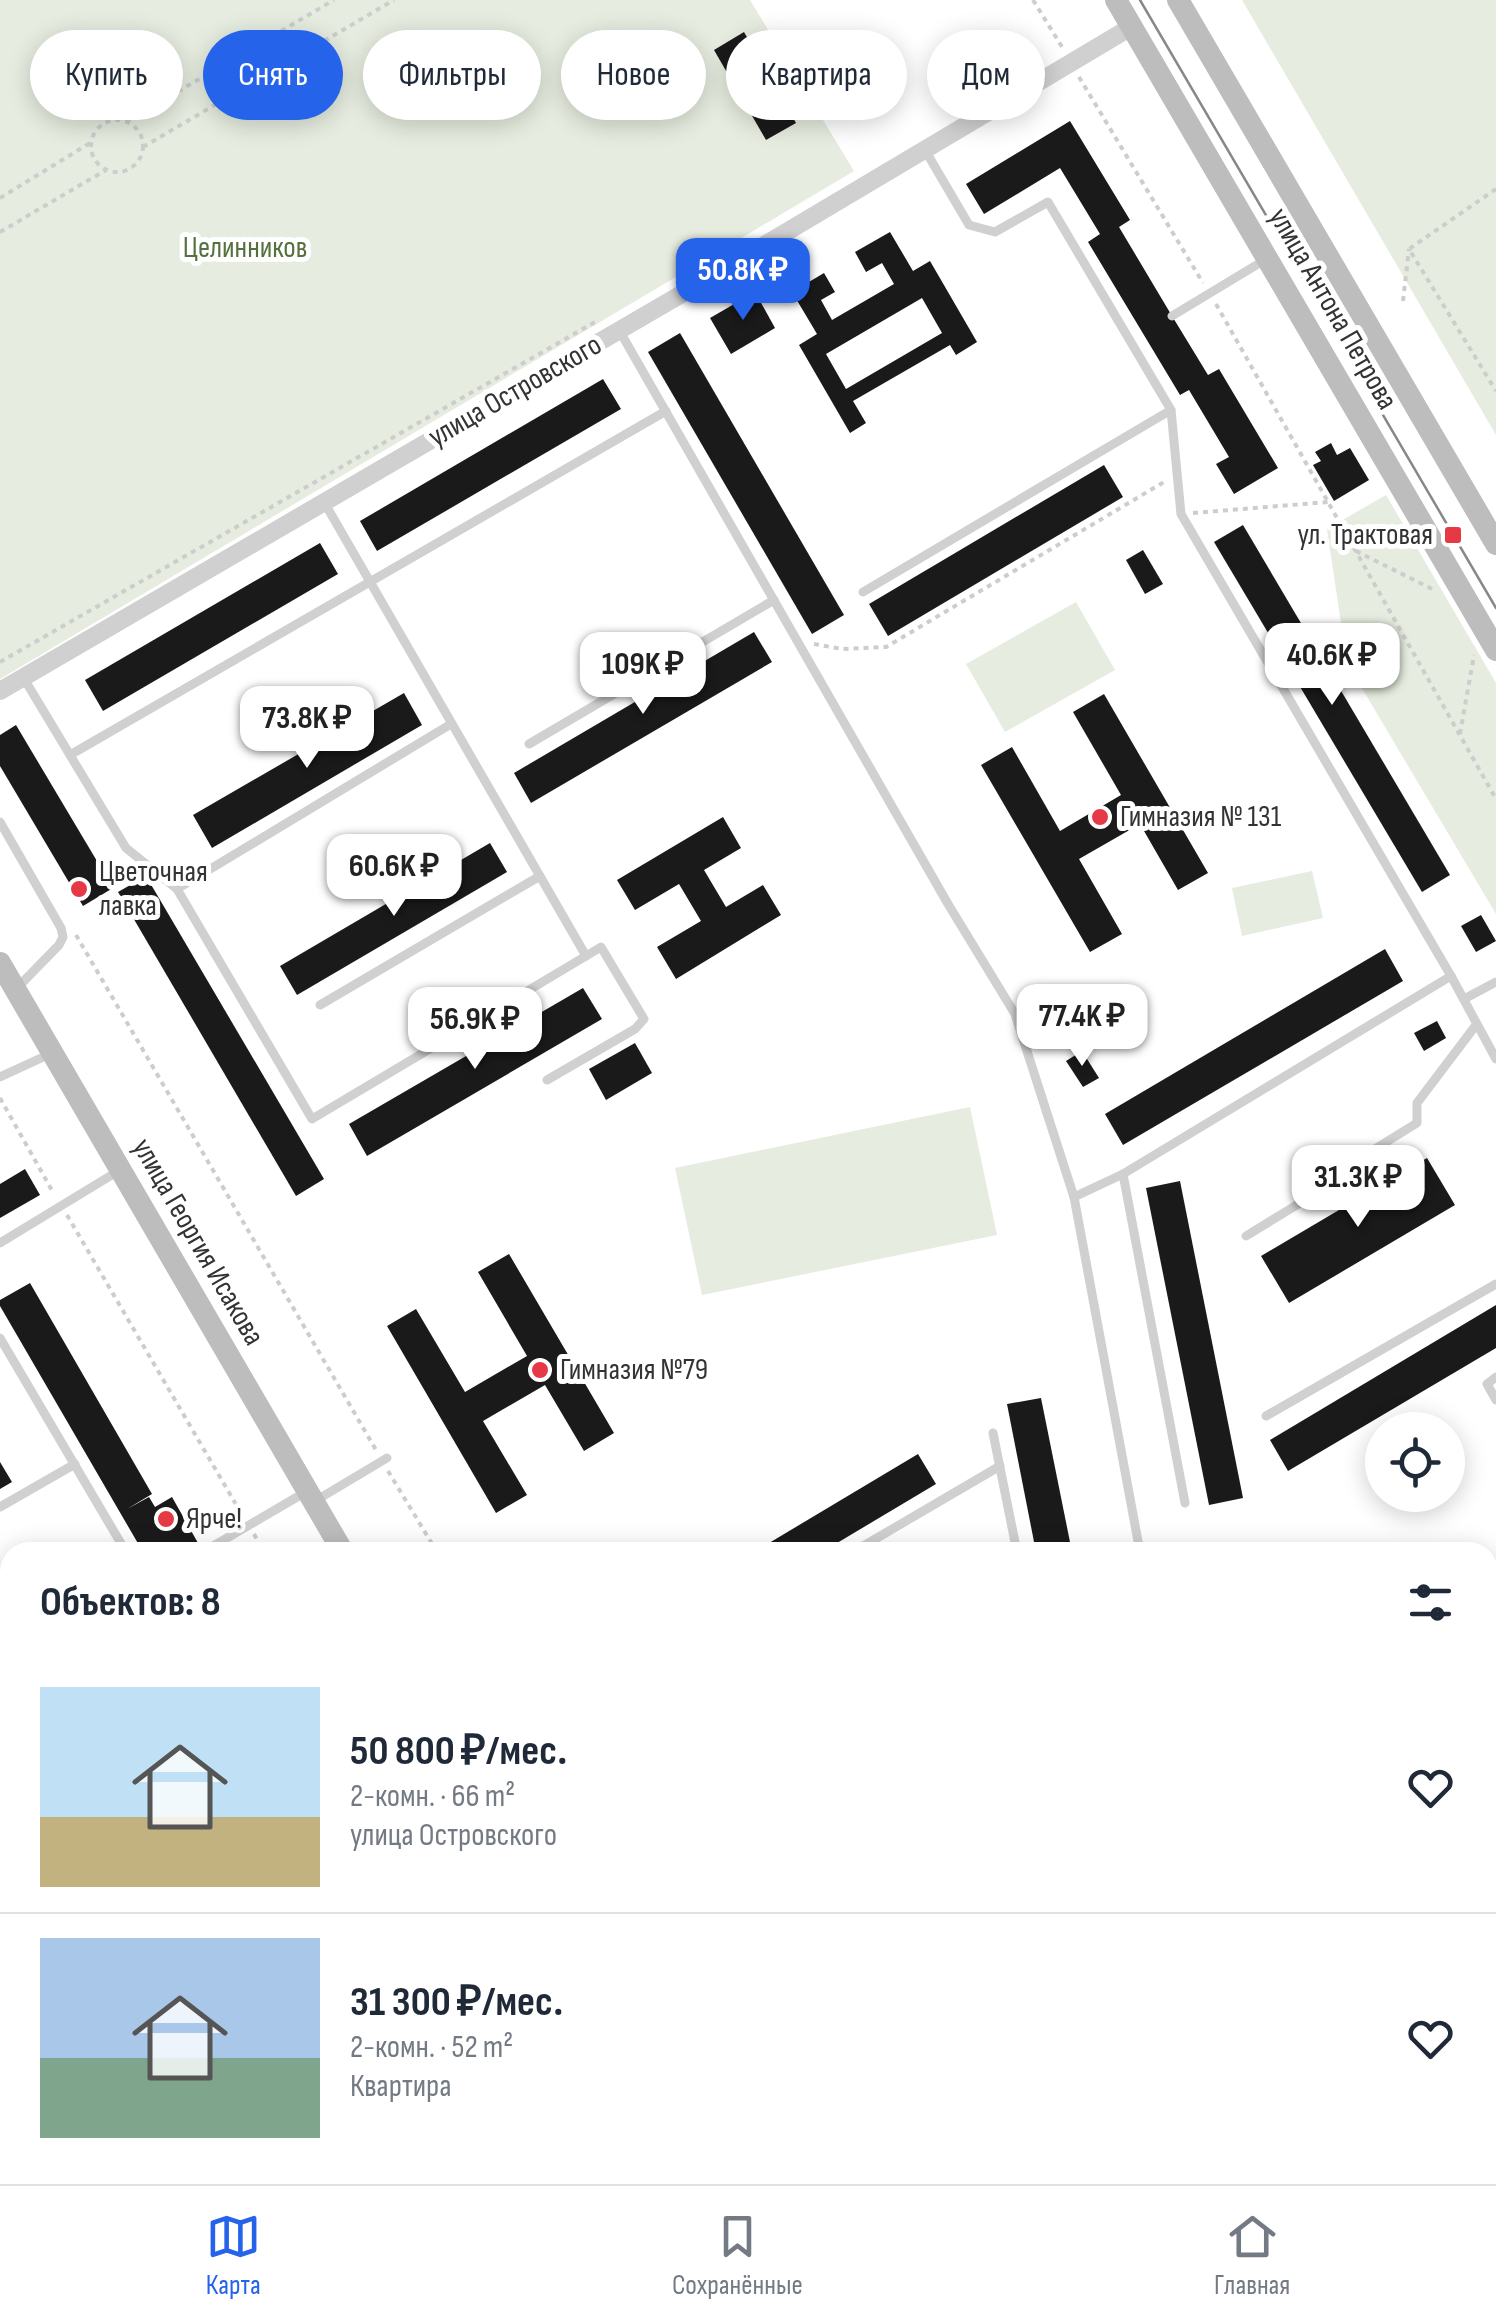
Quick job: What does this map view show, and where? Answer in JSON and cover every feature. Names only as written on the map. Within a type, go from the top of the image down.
[{"type":"main road","name":"улица Антона Петрова","points":[[1116,0],[1269,258],[1485,653]]},
{"type":"main road","name":"улица Антона Петрова","points":[[1178,0],[1496,544]]},
{"type":"main road","name":"улица Георгия Исакова","points":[[0,964],[337,1542]]},
{"type":"street","name":"улица Островского","points":[[0,691],[324,502],[613,322],[925,150],[1131,27]]},
{"type":"lane","points":[[925,150],[969,225],[995,232],[1048,202],[1171,410],[1181,514],[1452,976],[1496,1058]]},
{"type":"lane","points":[[1172,316],[1269,258]]},
{"type":"lane","points":[[613,322],[1015,1014],[1074,1197],[1138,1542]]},
{"type":"lane","points":[[1131,341],[1143,333]]},
{"type":"lane","points":[[863,592],[1171,410]]},
{"type":"lane","points":[[70,755],[666,411]]},
{"type":"lane","points":[[324,502],[586,956]]},
{"type":"lane","points":[[528,744],[774,600]]},
{"type":"lane","points":[[23,677],[126,848],[177,890],[312,1118],[601,947],[644,1019],[635,1029],[547,1080]]},
{"type":"lane","points":[[177,890],[451,724]]},
{"type":"lane","points":[[0,822],[63,937],[16,989]]},
{"type":"lane","points":[[320,1005],[540,876]]},
{"type":"lane","points":[[948,904],[959,897]]},
{"type":"lane","points":[[1074,1197],[1123,1174],[1452,976]]},
{"type":"lane","points":[[1464,998],[1496,982]]},
{"type":"lane","points":[[1246,1236],[1323,1190],[1331,1176],[1417,1123],[1417,1102],[1476,1025]]},
{"type":"lane","points":[[0,1077],[52,1053]]},
{"type":"lane","points":[[0,1243],[122,1169]]},
{"type":"lane","points":[[1123,1174],[1184,1502]]},
{"type":"lane","points":[[1266,1416],[1496,1284]]},
{"type":"lane","points":[[0,1338],[120,1542]]},
{"type":"lane","points":[[1496,1377],[1486,1384],[1496,1400]]},
{"type":"lane","points":[[992,1432],[1016,1542]]},
{"type":"lane","points":[[221,1542],[385,1459]]},
{"type":"lane","points":[[0,1507],[75,1464]]},
{"type":"lane","points":[[871,1542],[1000,1466]]},
{"type":"path","points":[[126,122],[138,131],[141,155],[130,168],[106,170],[94,159],[91,143],[94,134],[107,122],[126,122],[334,0]]},
{"type":"path","points":[[142,147],[394,0]]},
{"type":"path","points":[[1034,0],[1210,293],[1496,799]]},
{"type":"path","points":[[0,198],[91,143]]},
{"type":"path","points":[[0,232],[106,170]]},
{"type":"path","points":[[1403,301],[1410,249],[1496,189]]},
{"type":"path","points":[[1410,249],[1496,391]]},
{"type":"path","points":[[0,662],[613,322]]},
{"type":"path","points":[[797,641],[842,649],[886,646],[1177,474]]},
{"type":"path","points":[[1181,514],[1328,502]]},
{"type":"path","points":[[1356,551],[1437,592]]},
{"type":"path","points":[[1460,735],[1485,653]]},
{"type":"path","points":[[77,936],[431,1542]]},
{"type":"path","points":[[0,1098],[258,1542]]},
{"type":"green space","name":"Целинников","points":[[0,0],[750,0],[768,30],[726,30],[726,120],[823,120],[854,171],[0,679]]},
{"type":"green space","points":[[1242,0],[1496,0],[1496,435]]},
{"type":"green space","points":[[1386,495],[1496,683],[1496,914],[1347,663],[1327,529]]},
{"type":"green space","points":[[1076,602],[1115,670],[1005,732],[966,664]]},
{"type":"green space","points":[[1312,871],[1323,918],[1242,936],[1232,888]]},
{"type":"green space","points":[[970,1107],[997,1235],[702,1295],[675,1168]]},
{"type":"building","points":[[726,43],[726,71],[714,50]]},
{"type":"building","points":[[754,120],[794,120],[796,123],[766,140]]},
{"type":"building","points":[[1070,121],[1130,220],[1119,227],[1172,316],[1208,375],[1219,369],[1278,468],[1234,494],[1216,464],[1229,457],[1189,390],[1180,395],[1088,242],[1100,234],[1060,168],[984,214],[966,184]]},
{"type":"building","points":[[890,232],[913,271],[930,261],[977,342],[956,355],[950,345],[853,401],[866,423],[850,433],[799,345],[817,334],[792,292],[824,273],[835,292],[821,300],[832,320],[894,284],[882,263],[866,272],[855,252]],"holes":[[[922,298],[942,333],[846,389],[826,354]]]},
{"type":"building","points":[[755,292],[775,328],[731,354],[710,318]]},
{"type":"building","points":[[680,333],[844,615],[812,634],[648,352]]},
{"type":"building","points":[[603,379],[621,409],[377,551],[360,521]]},
{"type":"building","points":[[1331,443],[1337,455],[1350,448],[1369,480],[1334,501],[1313,465],[1321,461],[1315,452]]},
{"type":"building","points":[[1104,465],[1123,497],[888,636],[869,604]]},
{"type":"building","points":[[1243,525],[1450,875],[1422,892],[1214,542]]},
{"type":"building","points":[[320,543],[338,574],[103,711],[85,680]]},
{"type":"building","points":[[1143,550],[1163,584],[1145,594],[1126,560]]},
{"type":"building","points":[[754,632],[772,662],[531,803],[514,773]]},
{"type":"building","points":[[404,693],[422,725],[212,848],[193,815]]},
{"type":"building","points":[[1104,694],[1208,873],[1178,890],[1140,824],[1079,859],[1122,934],[1090,952],[981,765],[1012,747],[1060,831],[1121,795],[1073,712]]},
{"type":"building","points":[[16,725],[113,888],[83,906],[0,766],[0,735]]},
{"type":"building","points":[[723,817],[741,848],[704,870],[726,907],[763,885],[781,915],[676,979],[657,947],[701,921],[679,884],[635,910],[617,880]]},
{"type":"building","points":[[490,843],[507,872],[297,995],[280,966]]},
{"type":"building","points":[[146,876],[324,1179],[296,1196],[118,892]]},
{"type":"building","points":[[1481,915],[1496,941],[1476,952],[1461,926]]},
{"type":"building","points":[[1385,949],[1403,981],[1123,1145],[1105,1114]]},
{"type":"building","points":[[583,988],[602,1019],[367,1156],[349,1124]]},
{"type":"building","points":[[1437,1021],[1446,1038],[1424,1051],[1414,1033]]},
{"type":"building","points":[[635,1043],[652,1073],[606,1100],[589,1069]]},
{"type":"building","points":[[1082,1051],[1099,1078],[1083,1087],[1066,1061]]},
{"type":"building","points":[[1427,1158],[1455,1205],[1289,1303],[1261,1256]]},
{"type":"building","points":[[25,1169],[40,1195],[0,1218],[0,1184]]},
{"type":"building","points":[[1180,1181],[1243,1498],[1209,1505],[1146,1188]]},
{"type":"building","name":"Гимназия №79","points":[[509,1254],[614,1433],[584,1451],[545,1385],[483,1421],[527,1495],[496,1513],[387,1326],[416,1309],[465,1392],[527,1356],[478,1272]]},
{"type":"building","points":[[30,1283],[152,1494],[127,1509],[149,1497],[155,1507],[172,1497],[197,1542],[137,1542],[0,1300]]},
{"type":"building","points":[[1496,1305],[1496,1348],[1388,1412],[1365,1412],[1365,1425],[1288,1471],[1270,1440]]},
{"type":"building","points":[[1041,1398],[1070,1542],[1034,1542],[1007,1404]]},
{"type":"building","points":[[918,1454],[936,1484],[839,1542],[771,1542]]},
{"type":"building","points":[[0,1462],[12,1482],[0,1489]]},
{"type":"tram line","points":[[1140,0],[1496,608]]},
{"type":"place","name":"ул. Трактовая","points":[[1453,535]]},
{"type":"place","name":"Гимназия № 131","points":[[1100,817]]},
{"type":"place","name":"Цветочная лавка","points":[[79,889]]},
{"type":"place","name":"Гимназия №79","points":[[540,1370]]},
{"type":"place","name":"Ярче!","points":[[166,1519]]}]
